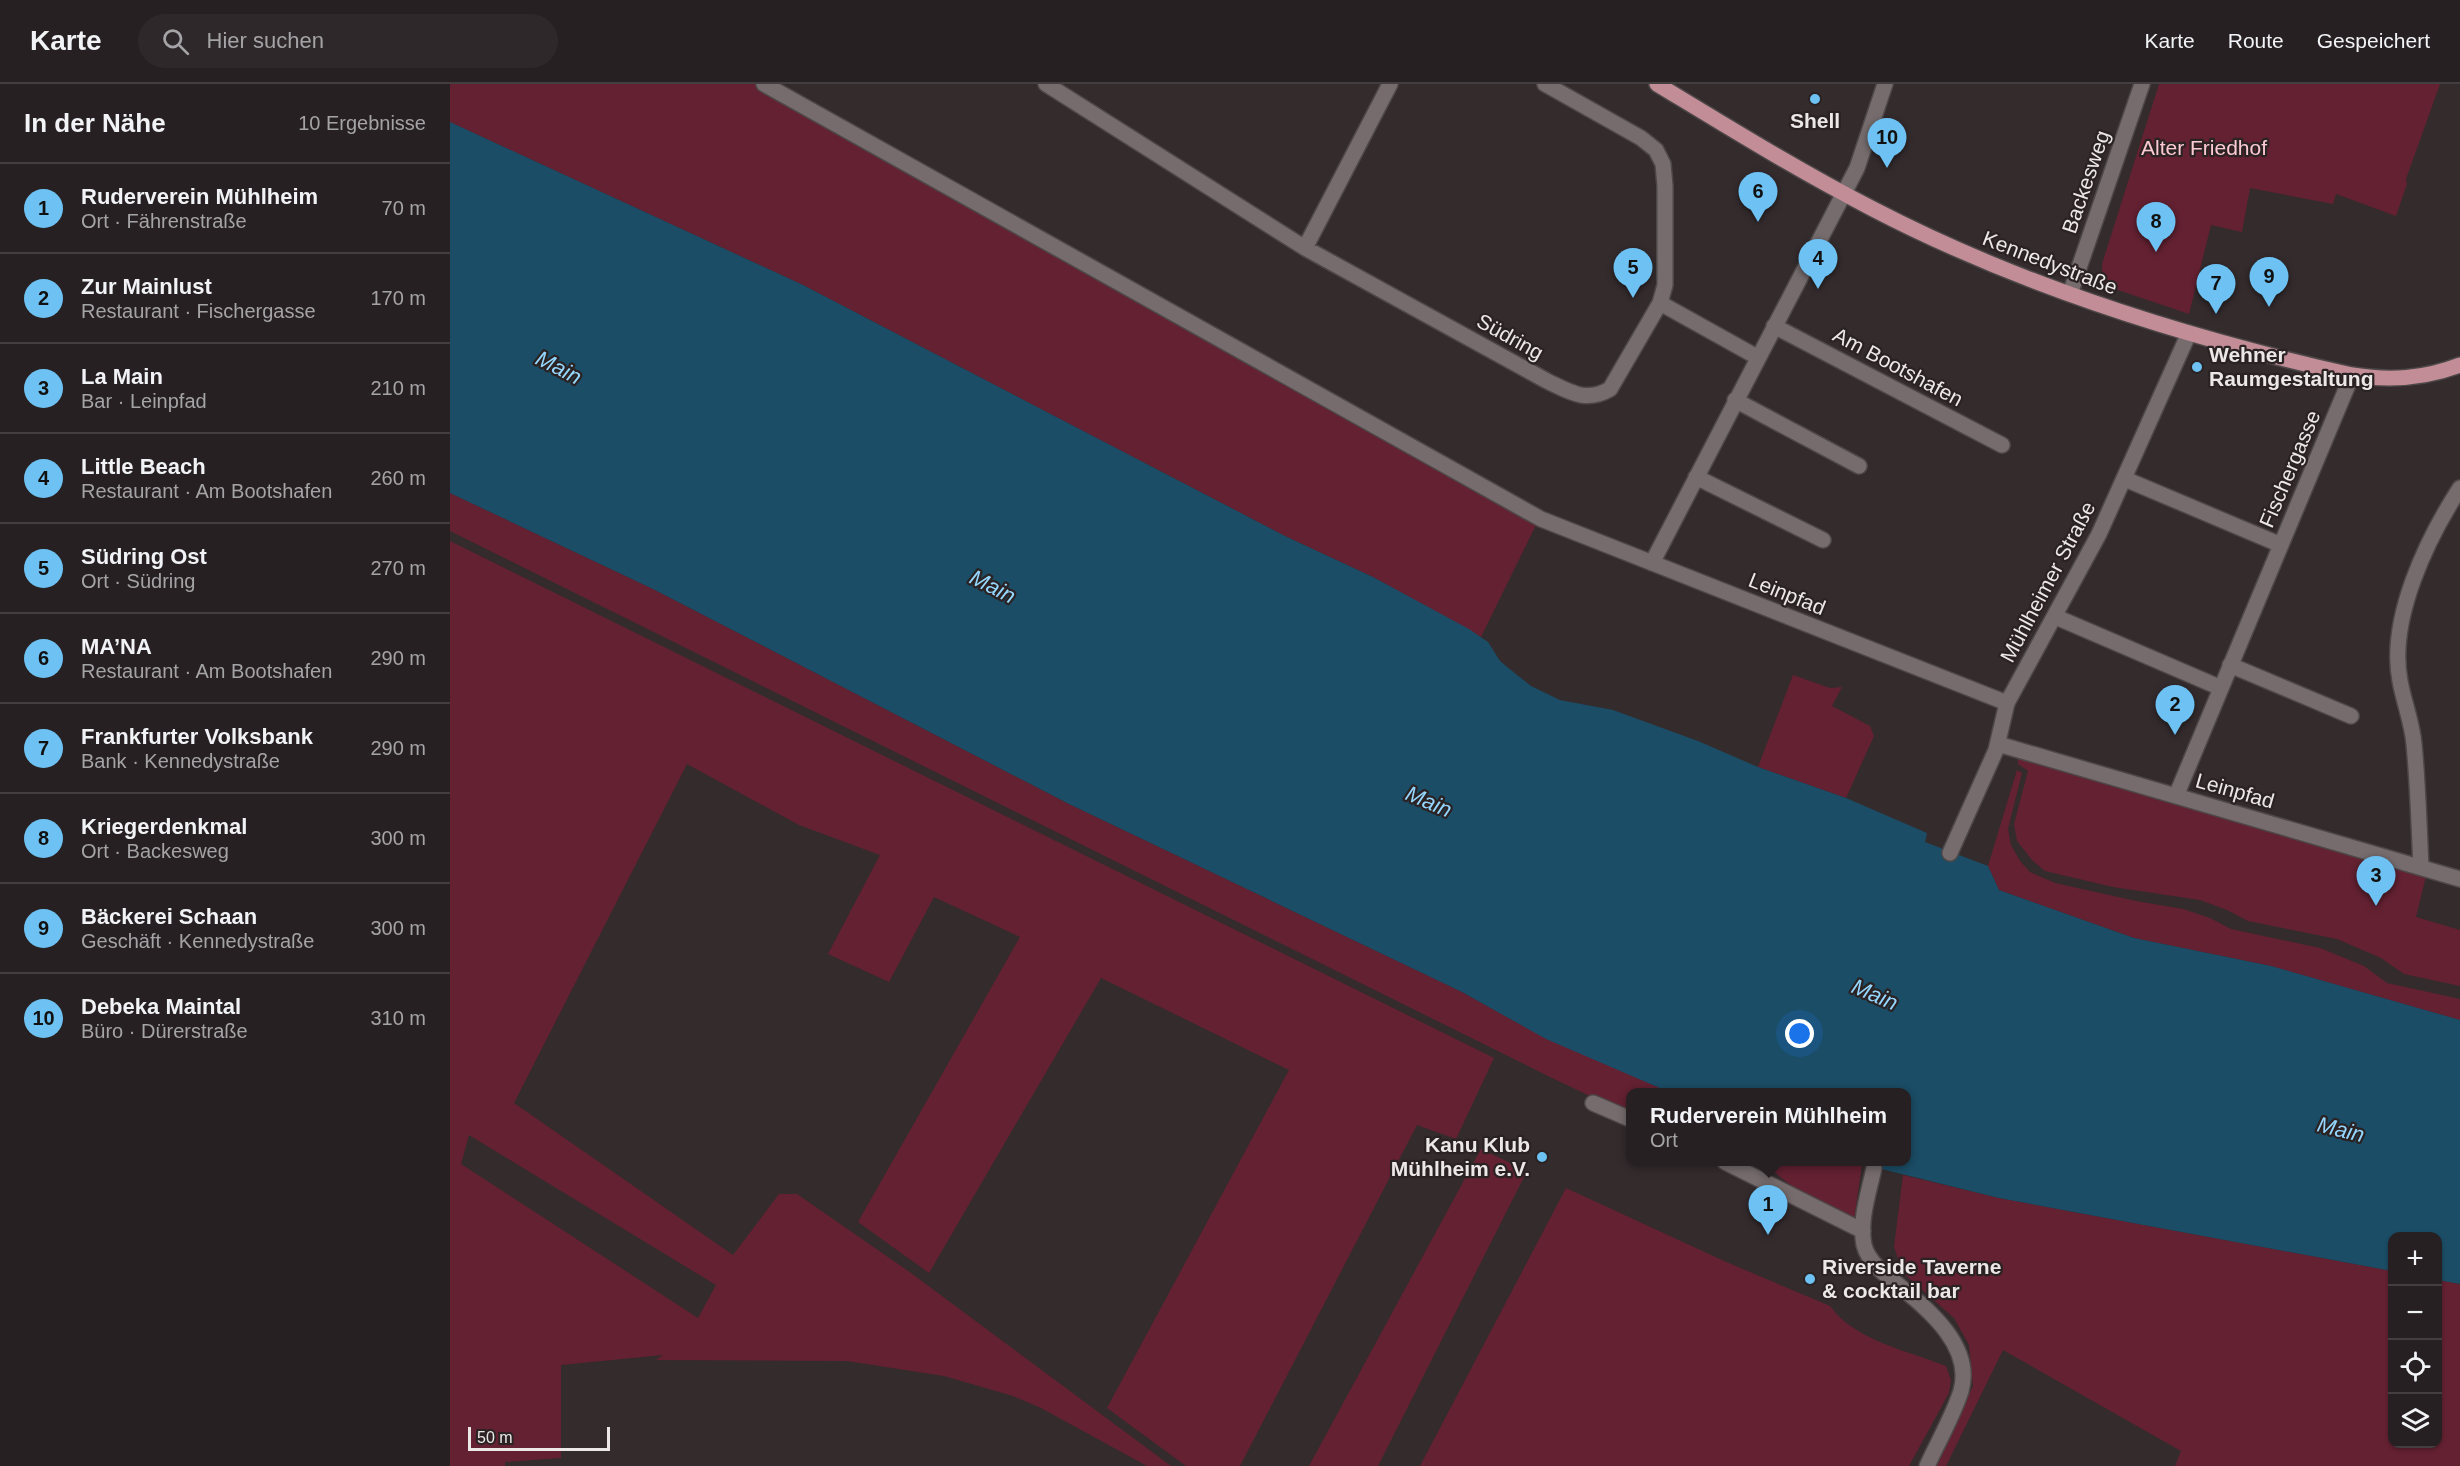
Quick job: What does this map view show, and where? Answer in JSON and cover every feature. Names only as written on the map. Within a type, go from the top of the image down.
[{"type":"main road","name":"Kennedystraße","points":[[1657,84],[1843,194],[1976,258],[2070,294],[2189,333],[2352,375],[2399,379],[2459,368]]},
{"type":"street","name":"Leinpfad","points":[[764,84],[1541,519],[2007,703]]},
{"type":"street","name":"Südring","points":[[1046,84],[1305,248],[1547,381],[1568,392],[1588,397],[1600,395],[1610,389],[1660,303],[1665,285],[1663,164],[1656,150],[1641,138],[1545,84]]},
{"type":"street","points":[[1305,248],[1390,84]]},
{"type":"street","points":[[1652,563],[1857,168],[1885,84]]},
{"type":"street","name":"Backesweg","points":[[2070,294],[2142,84]]},
{"type":"street","points":[[1660,303],[1757,357]]},
{"type":"street","name":"Am Bootshafen","points":[[1774,326],[2002,445]]},
{"type":"street","name":"Mühlheimer Straße","points":[[1950,853],[1998,744],[2007,703],[2055,617],[2125,478],[2189,333]]},
{"type":"street","name":"Fischergasse","points":[[2176,796],[2352,375]]},
{"type":"street","points":[[1735,400],[1859,466]]},
{"type":"street","points":[[1696,477],[1822,540]]},
{"type":"street","name":"Fischergasse","points":[[2125,478],[2281,545]]},
{"type":"street","points":[[2421,867],[2414,742],[2411,717],[2398,670],[2400,639],[2412,581],[2424,553],[2460,488]]},
{"type":"street","points":[[2055,617],[2221,688]]},
{"type":"street","points":[[2230,665],[2351,716]]},
{"type":"street","name":"Leinpfad","points":[[1998,744],[2460,879]]},
{"type":"street","points":[[1593,1102],[1626,1117]]},
{"type":"street","points":[[1740,1166],[1863,1231]]},
{"type":"street","points":[[1874,1168],[1863,1231],[1864,1245],[1872,1260],[1930,1311],[1946,1331],[1960,1359],[1961,1389],[1927,1466]]},
{"type":"green space","points":[[450,84],[756,84],[1536,525],[1481,637],[1373,577],[1287,537],[803,285],[450,122]]},
{"type":"green space","name":"Alter Friedhof","points":[[2159,84],[2440,84],[2406,179],[2407,184],[2396,216],[2336,194],[2333,204],[2250,188],[2242,232],[2211,225],[2189,314],[2103,285],[2102,264]]},
{"type":"green space","points":[[450,493],[653,589],[1069,804],[1462,992],[1523,1026],[1660,1088],[1626,1088],[1626,1113],[450,531]]},
{"type":"green space","points":[[450,541],[1494,1058],[1456,1139],[1417,1125],[1240,1466],[1186,1466],[1107,1408],[1289,1070],[1101,978],[929,1273],[858,1222],[1020,937],[934,897],[889,982],[828,954],[880,855],[799,825],[687,764],[514,1103],[733,1255],[779,1194],[797,1194],[911,1273],[1171,1466],[1147,1466],[1041,1408],[1013,1396],[944,1376],[847,1361],[656,1360],[663,1355],[561,1365],[561,1458],[505,1462],[505,1466],[450,1466]],"holes":[[[469,1135],[716,1285],[698,1318],[461,1164]]]},
{"type":"green space","points":[[1793,675],[1830,688],[1842,687],[1832,706],[1870,726],[1874,736],[1846,798],[1758,767]]},
{"type":"green space","points":[[2018,755],[2426,876],[2416,917],[2460,930],[2460,986],[2404,974],[2381,958],[2337,939],[2248,921],[2200,900],[2113,887],[2045,871],[2032,860],[2017,841],[2014,824],[2028,771],[2018,764]]},
{"type":"green space","points":[[2017,770],[2022,773],[2008,829],[2011,845],[2020,861],[2030,872],[2055,883],[2183,909],[2210,918],[2231,929],[2320,948],[2364,966],[2387,983],[2460,999],[2460,1020],[2271,966],[2134,938],[1999,890],[1988,866]]},
{"type":"green space","points":[[1481,1149],[1527,1171],[1378,1466],[1309,1466]]},
{"type":"green space","points":[[1766,1166],[1862,1166],[1854,1220],[1802,1194]]},
{"type":"green space","points":[[1903,1175],[1999,1198],[2388,1270],[2388,1448],[2442,1448],[2442,1281],[2460,1284],[2460,1466],[2175,1466],[2181,1451],[2003,1350],[1946,1466],[1936,1466],[1973,1386],[1969,1345],[1954,1318],[1903,1273],[1894,1247]]},
{"type":"green space","points":[[1566,1188],[1724,1261],[1830,1306],[1840,1318],[1867,1336],[1946,1366],[1951,1380],[1949,1393],[1909,1466],[1420,1466]]},
{"type":"water","name":"Main","points":[[450,122],[803,285],[1287,537],[1373,577],[1469,629],[1488,642],[1500,661],[1531,686],[1560,700],[1613,710],[1698,741],[1758,767],[1846,798],[1927,833],[1925,842],[1988,866],[1999,890],[2134,938],[2271,966],[2460,1020],[2460,1284],[2442,1281],[2442,1232],[2388,1232],[2388,1270],[1999,1198],[1869,1166],[1911,1166],[1911,1088],[1660,1088],[1546,1039],[1462,992],[1069,804],[653,589],[450,493]]},
{"type":"place","name":"Shell","points":[[1815,99]]},
{"type":"place","name":"Debeka Maintal","points":[[1887,168]]},
{"type":"place","name":"MA’NA","points":[[1758,222]]},
{"type":"place","name":"Kriegerdenkmal","points":[[2156,252]]},
{"type":"place","name":"Little Beach","points":[[1818,289]]},
{"type":"place","name":"Südring Ost","points":[[1633,298]]},
{"type":"place","name":"Bäckerei Schaan","points":[[2269,307]]},
{"type":"place","name":"Frankfurter Volksbank","points":[[2216,314]]},
{"type":"place","name":"Wehner Raumgestaltung","points":[[2197,367]]},
{"type":"place","name":"Zur Mainlust","points":[[2175,735]]},
{"type":"place","name":"La Main","points":[[2376,906]]},
{"type":"place","name":"Kanu Klub Mühlheim e.V.","points":[[1542,1157]]},
{"type":"place","name":"Ruderverein Mühlheim","points":[[1768,1235]]},
{"type":"place","name":"Riverside Taverne & cocktail bar","points":[[1810,1279]]}]
